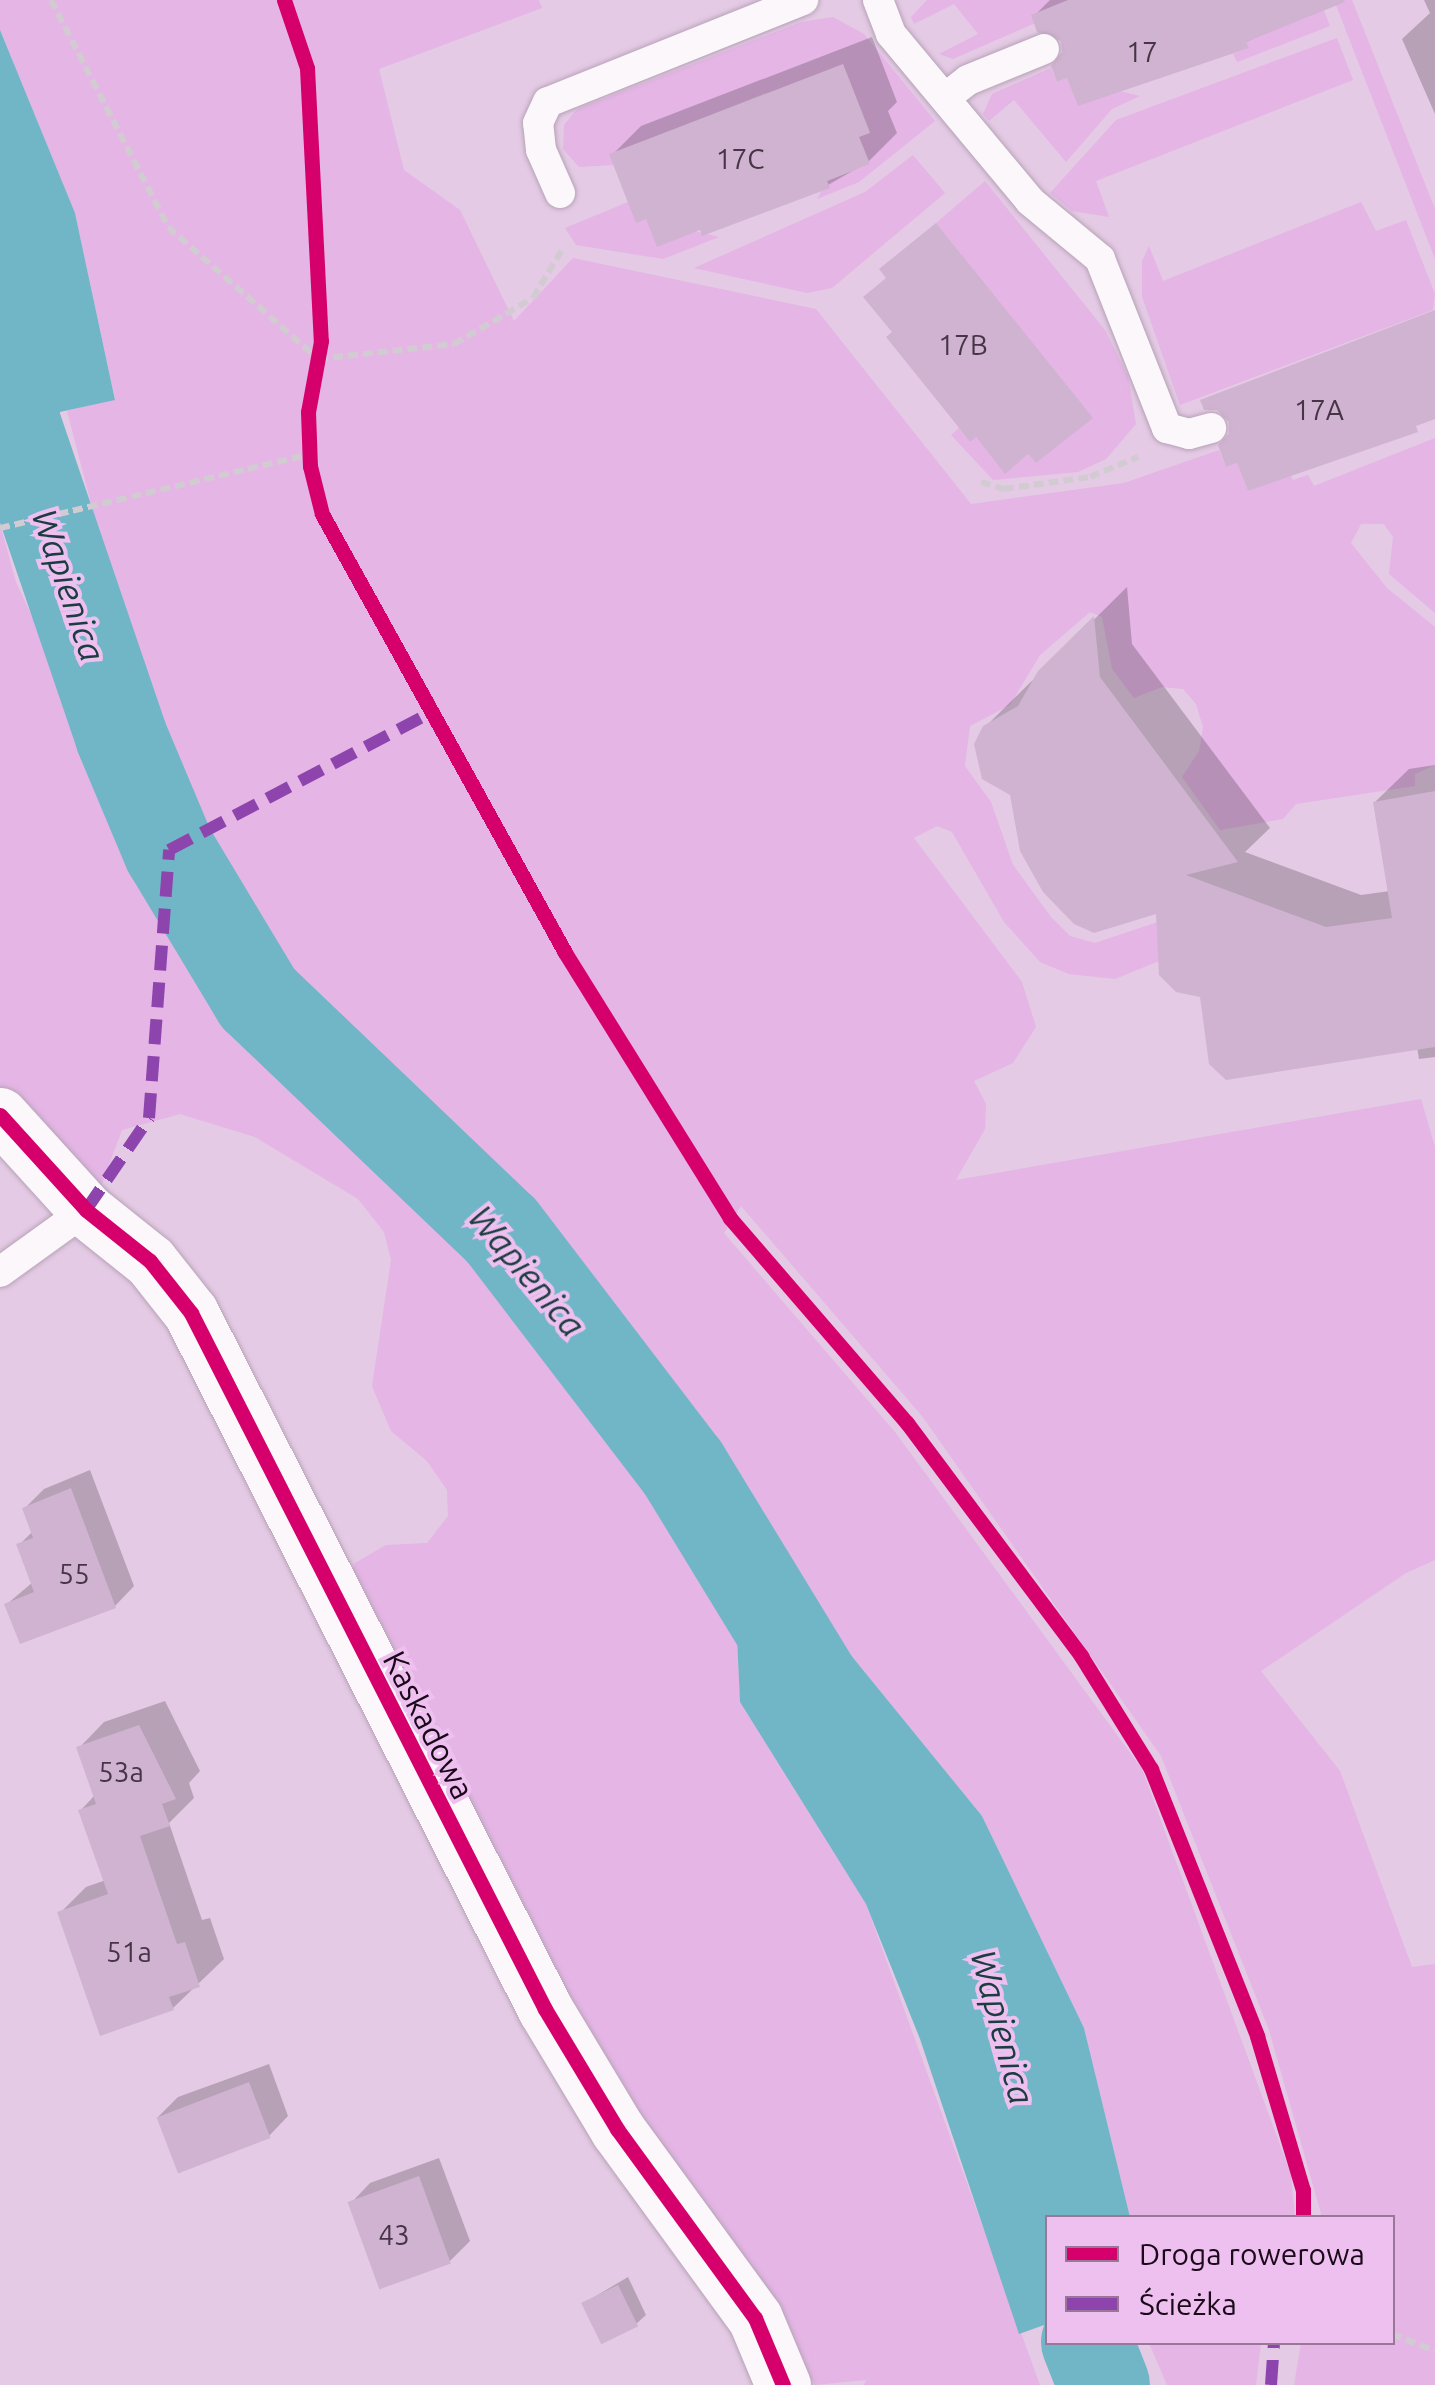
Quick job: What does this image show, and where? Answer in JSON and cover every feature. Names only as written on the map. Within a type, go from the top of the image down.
[{"type":"street","name":"Kaskadowa","points":[[0,1115],[86,1210],[150,1261],[191,1313],[545,2009],[617,2129],[755,2318],[783,2385]]},
{"type":"lane","points":[[560,193],[538,123],[548,102],[570,88],[803,0]]},
{"type":"lane","points":[[878,0],[891,34],[1058,230],[1100,259],[1167,428],[1190,434],[1211,428]]},
{"type":"lane","points":[[945,98],[968,80],[1044,50]]},
{"type":"lane","points":[[0,1272],[86,1210]]},
{"type":"path","points":[[50,0],[168,226],[318,358],[454,344],[533,298],[562,250]]},
{"type":"path","points":[[982,482],[1004,489],[1110,472],[1154,446],[1167,428]]},
{"type":"path","points":[[0,528],[310,454]]},
{"type":"path","points":[[1395,2335],[1435,2351]]},
{"type":"shaded area","points":[[0,0],[539,0],[542,8],[379,69],[404,170],[460,210],[514,321],[573,258],[816,309],[971,504],[1124,483],[1219,450],[1226,467],[1237,463],[1248,491],[1290,474],[1293,480],[1308,475],[1314,486],[1435,438],[1435,613],[1389,574],[1393,537],[1384,524],[1361,524],[1351,543],[1387,588],[1435,627],[1435,765],[1415,774],[1415,786],[1296,804],[1283,819],[1220,830],[1182,777],[1199,751],[1203,727],[1196,704],[1183,689],[1162,687],[1134,698],[1112,669],[1102,617],[1090,612],[1040,655],[1010,705],[970,726],[965,766],[991,802],[1013,865],[1051,917],[1070,936],[1095,943],[1167,919],[1159,961],[1115,979],[1069,974],[1040,962],[1004,922],[952,832],[937,826],[914,838],[1022,982],[1036,1027],[1013,1063],[974,1081],[986,1104],[985,1129],[956,1180],[1421,1099],[1435,1147],[1435,1560],[1406,1573],[1261,1671],[1340,1771],[1412,1967],[1435,1964],[1435,2385],[1294,2385],[1301,2345],[1395,2345],[1395,2215],[1321,2215],[1269,2030],[1161,1756],[922,1416],[741,1206],[724,1233],[895,1432],[1142,1769],[1291,2175],[1295,2215],[1130,2215],[1084,2028],[982,1816],[841,1643],[777,1598],[705,1453],[518,1209],[269,968],[149,726],[67,411],[115,399],[75,213],[0,30]]},
{"type":"shaded area","points":[[927,0],[1088,0],[953,59],[939,54],[978,34],[954,4],[914,24],[911,17]]},
{"type":"shaded area","points":[[1320,0],[1330,26],[1237,62],[1233,54],[1248,48],[1246,42]]},
{"type":"shaded area","points":[[1334,0],[1352,0],[1435,209],[1435,259]]},
{"type":"shaded area","points":[[833,17],[864,34],[935,121],[859,182],[817,199],[827,181],[870,164],[859,137],[870,132],[843,64],[768,99],[765,93],[688,124],[614,165],[579,167],[563,149],[564,125],[577,109],[801,22]]},
{"type":"shaded area","points":[[1337,38],[1353,80],[1096,181],[1109,217],[1072,211],[1050,193],[1116,120]]},
{"type":"shaded area","points":[[1051,68],[1057,82],[1067,78],[1140,96],[1112,109],[1066,162],[1014,100],[989,121],[983,114],[992,94]]},
{"type":"shaded area","points":[[913,155],[945,193],[832,288],[807,293],[694,268],[865,192]]},
{"type":"shaded area","points":[[985,181],[1105,330],[1128,376],[1136,424],[1106,459],[1078,472],[993,480],[951,435],[959,428],[970,441],[976,437],[1005,473],[1028,454],[1036,463],[961,254],[936,223]]},
{"type":"shaded area","points":[[628,202],[646,219],[719,237],[663,259],[576,245],[565,228]]},
{"type":"shaded area","points":[[1361,202],[1376,231],[1406,220],[1435,294],[1433,310],[1180,405],[1142,297],[1142,261],[1149,246],[1163,281]]},
{"type":"shaded area","points":[[0,524],[16,582],[146,860],[240,1012],[473,1248],[656,1486],[736,1616],[740,1702],[866,1904],[1040,2385],[864,2385],[866,2380],[815,2385],[627,2117],[345,1589],[355,1563],[386,1545],[427,1543],[448,1516],[447,1490],[427,1461],[391,1431],[372,1386],[391,1260],[384,1232],[358,1199],[255,1137],[180,1114],[122,1130],[101,1186],[0,1100]]},
{"type":"shaded area","points":[[1150,2345],[1261,2345],[1256,2385],[1167,2385]]},
{"type":"water","points":[[0,30],[75,213],[115,400],[0,425]]},
{"type":"water","points":[[777,1598],[841,1643],[982,1816],[1084,2028],[1130,2215],[1045,2215],[1045,2325],[1019,2334],[920,2039],[866,1904],[740,1702],[736,1616]]},
{"type":"building","points":[[1068,0],[1345,2],[1246,42],[1249,48],[1078,106],[1067,78],[1057,82],[1051,66],[1062,52],[1061,41],[1037,32],[1031,15]]},
{"type":"building","points":[[843,64],[870,133],[859,137],[870,164],[827,181],[830,188],[702,236],[700,230],[657,247],[646,219],[636,223],[609,154]]},
{"type":"building","points":[[936,223],[1093,418],[1036,463],[1028,454],[1005,474],[976,437],[970,442],[886,337],[892,332],[863,297],[886,278],[879,269]]},
{"type":"building","points":[[1435,310],[1435,419],[1416,426],[1418,432],[1248,491],[1237,463],[1226,467],[1218,445],[1229,434],[1229,422],[1217,410],[1204,410],[1200,400]]},
{"type":"building","points":[[1094,616],[1100,677],[1238,862],[1186,875],[1326,927],[1392,918],[1373,802],[1435,791],[1435,1047],[1226,1080],[1209,1064],[1200,997],[1176,992],[1159,975],[1156,914],[1094,933],[1074,924],[1043,892],[1020,851],[1010,795],[982,779],[974,744],[983,726],[1018,706],[1038,671]]},
{"type":"building","points":[[71,1488],[116,1608],[20,1644],[4,1604],[34,1592],[16,1544],[33,1538],[22,1508]]},
{"type":"building","points":[[139,1725],[176,1799],[162,1804],[170,1826],[140,1836],[177,1944],[185,1942],[200,1987],[169,1997],[174,2010],[100,2036],[57,1912],[108,1894],[78,1810],[96,1804],[76,1747]]},
{"type":"building","points":[[249,2082],[271,2138],[178,2173],[157,2117]]},
{"type":"building","points":[[419,2176],[451,2263],[379,2289],[348,2202]]},
{"type":"building","points":[[618,2285],[638,2326],[601,2344],[581,2303]]},
{"type":"waterway","name":"Wapienica","points":[[0,338],[15,424],[121,736],[169,850],[258,998],[501,1230],[683,1468],[832,1712]]},
{"type":"waterway","name":"Wapienica","points":[[1088,2345],[1104,2385]]},
{"type":"marked path","points":[[86,1210],[149,1118],[169,850],[432,712]]},
{"type":"marked path","points":[[1271,2385],[1274,2345]]},
{"type":"cycle path","points":[[284,0],[307,68],[321,341],[308,412],[310,466],[322,514],[564,951],[730,1218],[907,1423],[1081,1656],[1151,1769],[1257,2036],[1303,2190],[1303,2215]]},
{"type":"cycle path","points":[[0,1115],[86,1210],[150,1261],[191,1313],[545,2009],[617,2129],[755,2318],[783,2385]]}]
